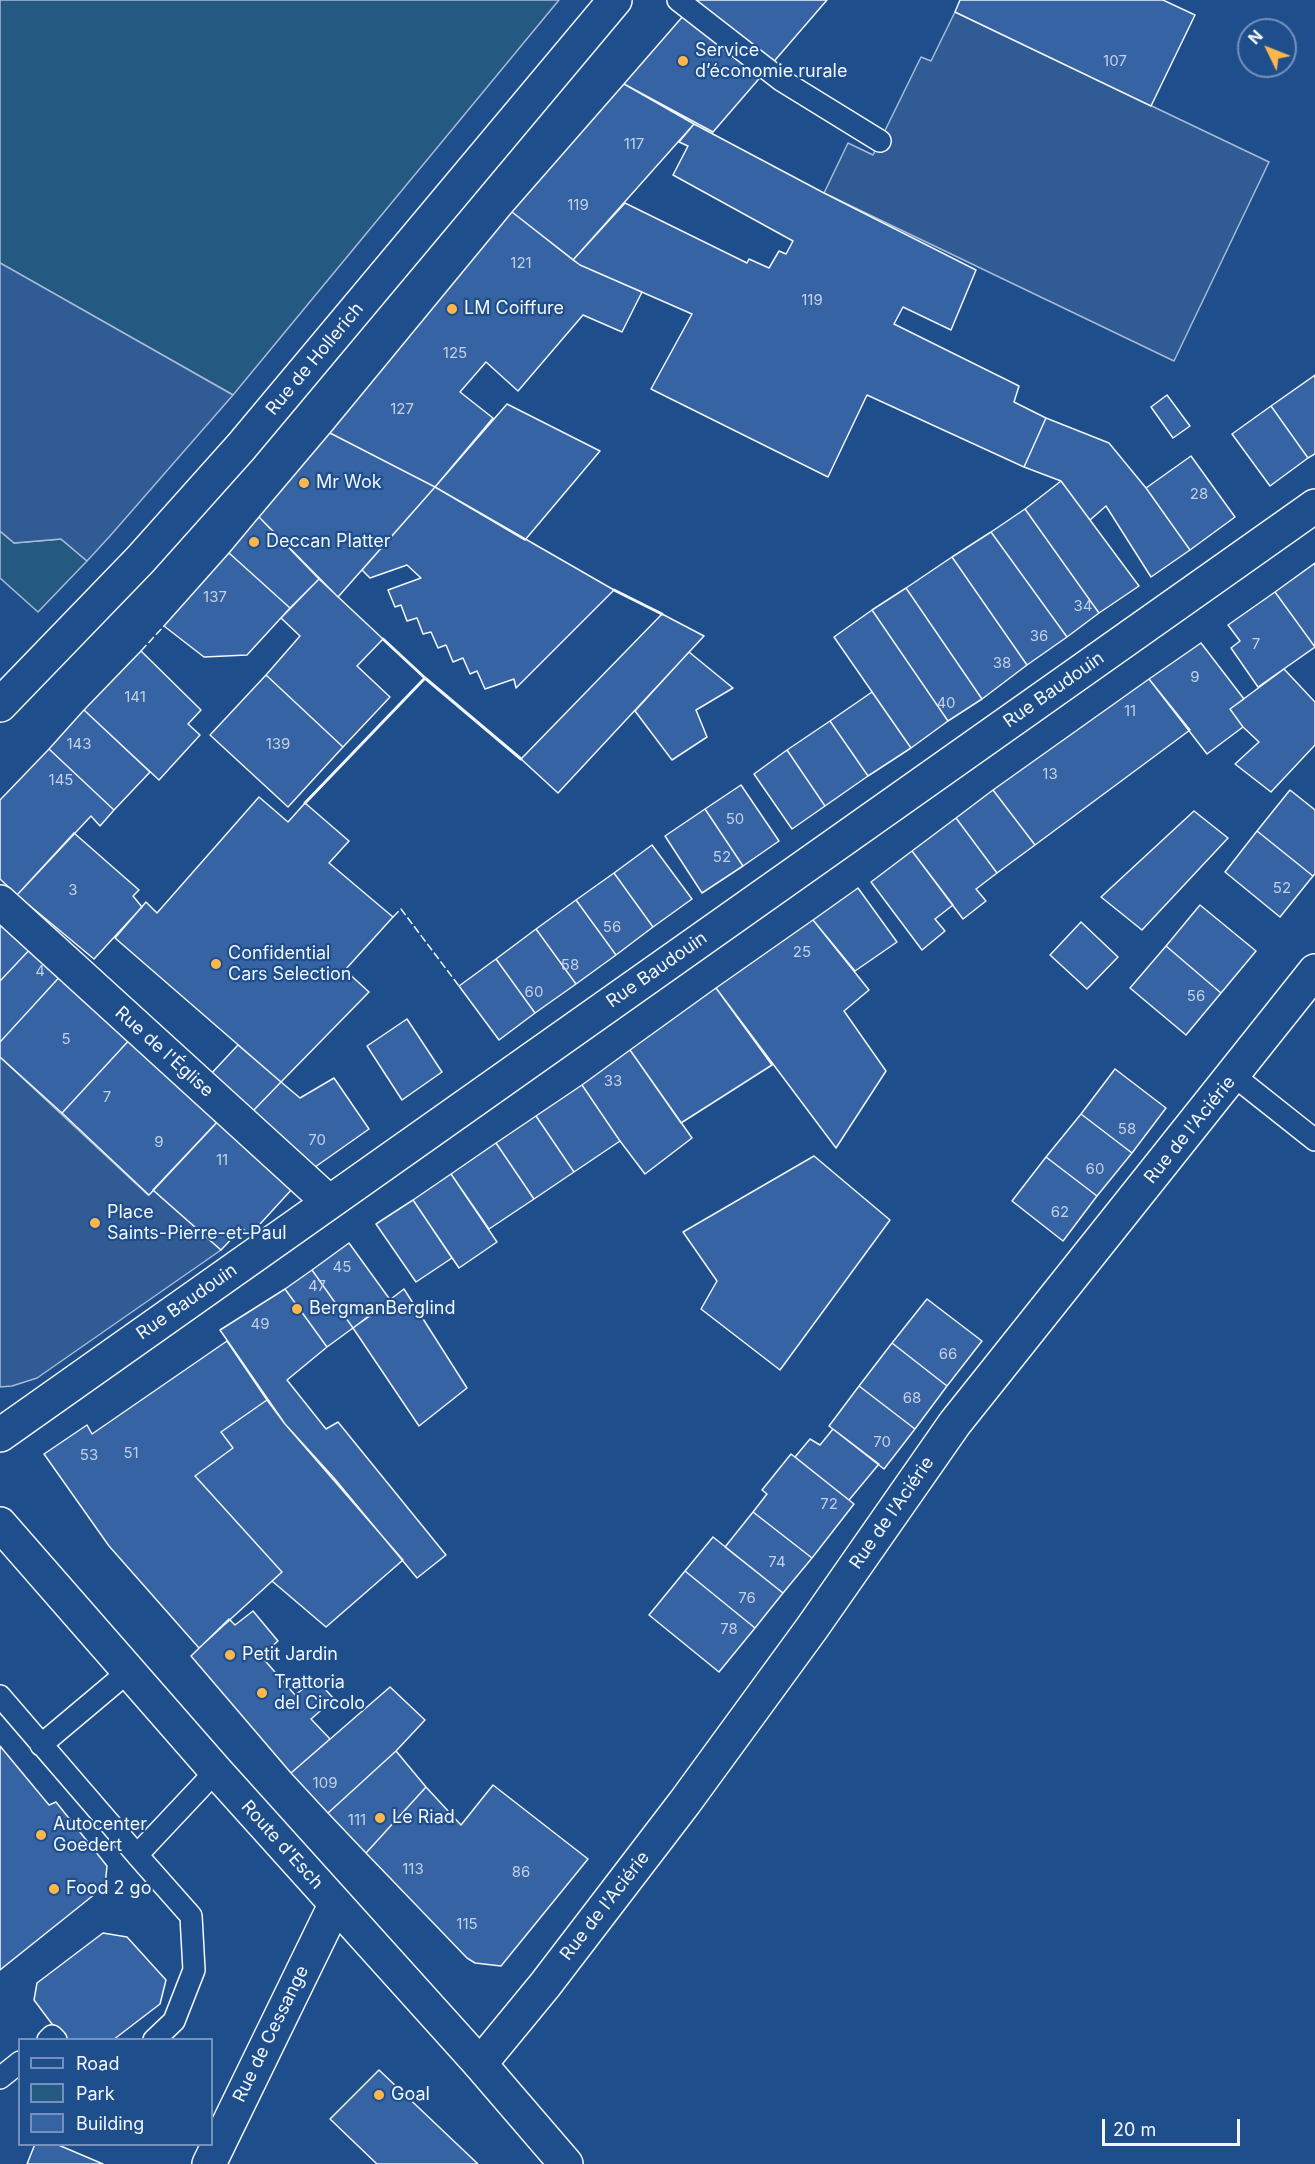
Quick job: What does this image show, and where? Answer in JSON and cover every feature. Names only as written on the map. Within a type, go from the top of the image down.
[{"type":"street","name":"Rue de Hollerich","points":[[0,705],[140,560],[241,447],[615,0]]},
{"type":"street","name":"Rue Baudouin","points":[[0,1435],[1315,506]]},
{"type":"street","name":"Rue de l'Église","points":[[0,902],[329,1202]]},
{"type":"street","name":"Rue de l'Aciérie","points":[[480,2064],[545,1985],[685,1802],[812,1628],[955,1423],[1315,971]]},
{"type":"street","name":"Route d'Esch","points":[[0,1524],[216,1771],[480,2064],[566,2164]]},
{"type":"street","name":"Rue de Cessange","points":[[208,2164],[335,1905]]},
{"type":"lane","points":[[678,0],[781,80],[880,141]]},
{"type":"lane","points":[[1233,1075],[1315,1140]]},
{"type":"lane","points":[[41,1745],[129,1671]]},
{"type":"lane","points":[[0,1696],[190,1916],[194,1970],[174,2020],[156,2038]]},
{"type":"lane","points":[[137,1855],[216,1771]]},
{"type":"lane","points":[[0,2078],[18,2064]]},
{"type":"green space","points":[[0,0],[559,0],[233,395],[0,263]]},
{"type":"green space","points":[[0,531],[14,543],[61,539],[87,561],[38,612],[0,578]]},
{"type":"shaded area","points":[[955,12],[1269,162],[1174,361],[824,193],[848,143],[873,155],[921,57],[931,61]]},
{"type":"shaded area","points":[[0,263],[233,395],[87,561],[61,539],[14,543],[0,531]]},
{"type":"shaded area","name":"Place Saints-Pierre-et-Paul","points":[[0,1057],[148,1195],[153,1190],[221,1250],[37,1378],[12,1386],[0,1387]]},
{"type":"building","points":[[697,0],[827,0],[713,132],[624,84]]},
{"type":"building","points":[[960,0],[1163,0],[1195,15],[1151,106],[955,12]]},
{"type":"building","points":[[624,84],[694,124],[573,260],[512,212]]},
{"type":"building","points":[[694,124],[976,270],[951,330],[903,307],[894,324],[1019,386],[1014,402],[1046,418],[1024,467],[867,395],[828,477],[651,389],[692,314],[573,260],[625,203],[747,263],[749,259],[769,268],[779,251],[786,254],[793,241],[673,175],[688,146],[679,142]]},
{"type":"building","points":[[512,212],[580,265],[642,292],[622,332],[583,315],[518,391],[486,362],[460,392],[493,418],[435,487],[330,433]]},
{"type":"building","points":[[1315,375],[1315,454],[1308,458],[1271,406]]},
{"type":"building","points":[[1167,395],[1190,426],[1173,438],[1151,407]]},
{"type":"building","points":[[507,404],[600,451],[525,540],[435,487]]},
{"type":"building","points":[[1271,406],[1308,458],[1270,486],[1232,434]]},
{"type":"building","points":[[1046,418],[1109,443],[1146,488],[1190,550],[1151,577],[1106,506],[1090,520],[1061,481],[1024,467]]},
{"type":"building","points":[[330,433],[435,487],[338,597],[259,517]]},
{"type":"building","points":[[1191,456],[1235,517],[1190,550],[1146,488]]},
{"type":"building","points":[[1061,481],[1139,586],[1099,613],[1025,509]]},
{"type":"building","points":[[435,487],[614,590],[516,688],[514,679],[485,689],[477,671],[470,674],[463,658],[453,662],[446,645],[438,648],[431,632],[423,634],[417,618],[407,621],[401,605],[395,607],[388,590],[421,578],[407,565],[370,578],[362,570]]},
{"type":"building","points":[[1025,509],[1099,613],[1067,637],[991,532]]},
{"type":"building","points":[[259,517],[319,579],[290,608],[229,553]]},
{"type":"building","points":[[991,532],[1067,637],[1027,665],[952,557]]},
{"type":"building","points":[[229,553],[290,608],[247,655],[204,657],[164,626]]},
{"type":"building","points":[[952,557],[1027,665],[982,699],[906,588]]},
{"type":"building","points":[[1315,563],[1315,647],[1275,592]]},
{"type":"building","points":[[319,579],[383,639],[357,666],[390,697],[343,747],[266,675],[300,636],[281,618]]},
{"type":"building","points":[[906,588],[982,699],[948,721],[872,610]]},
{"type":"building","points":[[1275,592],[1315,647],[1258,687],[1231,648],[1240,641],[1228,625]]},
{"type":"building","points":[[872,610],[948,721],[911,748],[834,637]]},
{"type":"building","points":[[662,614],[704,636],[558,793],[521,759]]},
{"type":"building","points":[[1201,643],[1244,699],[1230,709],[1243,727],[1207,754],[1149,679]]},
{"type":"building","points":[[141,651],[201,710],[188,724],[200,735],[159,780],[84,710]]},
{"type":"building","points":[[689,652],[733,688],[696,710],[707,737],[672,760],[635,711]]},
{"type":"building","points":[[1284,669],[1315,702],[1315,745],[1271,792],[1235,764],[1259,742],[1243,727],[1230,709]]},
{"type":"building","points":[[266,675],[343,747],[288,807],[210,735]]},
{"type":"building","points":[[1149,679],[1190,730],[1035,845],[993,790]]},
{"type":"building","points":[[872,692],[911,748],[868,776],[830,721]]},
{"type":"building","points":[[84,710],[150,772],[114,810],[49,749]]},
{"type":"building","points":[[830,721],[868,776],[825,806],[787,750]]},
{"type":"building","points":[[49,749],[114,810],[100,826],[91,816],[17,895],[0,879],[0,800]]},
{"type":"building","points":[[787,750],[825,806],[792,829],[754,774]]},
{"type":"building","points":[[741,785],[779,841],[743,866],[705,809]]},
{"type":"building","points":[[993,790],[1035,845],[997,873],[956,818]]},
{"type":"building","points":[[1290,790],[1315,810],[1315,874],[1313,876],[1257,831]]},
{"type":"building","points":[[259,797],[288,822],[305,803],[349,841],[329,863],[393,917],[345,970],[369,992],[281,1082],[115,938],[146,902],[157,913]]},
{"type":"building","points":[[705,809],[743,866],[702,893],[665,836]]},
{"type":"building","points":[[1194,811],[1228,838],[1142,930],[1101,897]]},
{"type":"building","points":[[956,818],[997,873],[976,889],[986,901],[963,919],[912,851]]},
{"type":"building","points":[[1257,831],[1313,876],[1280,917],[1225,872]]},
{"type":"building","points":[[74,833],[139,890],[133,896],[142,907],[94,959],[17,895]]},
{"type":"building","points":[[652,845],[692,899],[653,927],[614,873]]},
{"type":"building","points":[[912,851],[953,905],[935,919],[945,931],[922,950],[871,882]]},
{"type":"building","points":[[614,873],[653,927],[616,955],[576,900]]},
{"type":"building","points":[[858,888],[897,942],[855,971],[813,920]]},
{"type":"building","points":[[576,900],[616,955],[576,984],[536,929]]},
{"type":"building","points":[[1200,905],[1256,951],[1221,993],[1166,946]]},
{"type":"building","points":[[0,914],[34,945],[0,981]]},
{"type":"building","points":[[813,920],[869,990],[844,1011],[886,1071],[836,1148],[716,988]]},
{"type":"building","points":[[1081,922],[1118,957],[1087,989],[1050,955]]},
{"type":"building","points":[[536,929],[576,984],[535,1013],[496,959]]},
{"type":"building","points":[[34,945],[65,971],[0,1042],[0,981]]},
{"type":"building","points":[[1166,946],[1221,993],[1186,1035],[1130,988]]},
{"type":"building","points":[[496,959],[535,1013],[499,1040],[459,986]]},
{"type":"building","points":[[65,971],[133,1036],[62,1113],[0,1057],[0,1042]]},
{"type":"building","points":[[716,988],[772,1065],[681,1123],[630,1050]]},
{"type":"building","points":[[407,1019],[442,1072],[402,1100],[367,1046]]},
{"type":"building","points":[[133,1036],[222,1117],[149,1195],[62,1113]]},
{"type":"building","points":[[238,1045],[281,1082],[250,1114],[208,1077]]},
{"type":"building","points":[[630,1050],[692,1138],[645,1174],[582,1085]]},
{"type":"building","points":[[1115,1069],[1166,1108],[1132,1153],[1081,1114]]},
{"type":"building","points":[[334,1078],[369,1129],[308,1172],[250,1114],[281,1082],[300,1098]]},
{"type":"building","points":[[582,1085],[620,1141],[574,1172],[536,1116]]},
{"type":"building","points":[[1081,1114],[1132,1153],[1097,1196],[1046,1157]]},
{"type":"building","points":[[536,1116],[574,1172],[534,1199],[496,1143]]},
{"type":"building","points":[[218,1121],[293,1188],[250,1235],[242,1228],[221,1250],[153,1190]]},
{"type":"building","points":[[496,1143],[534,1199],[489,1229],[451,1174]]},
{"type":"building","points":[[814,1156],[890,1220],[780,1370],[701,1309],[717,1281],[683,1232]]},
{"type":"building","points":[[1046,1157],[1097,1196],[1063,1241],[1012,1201]]},
{"type":"building","points":[[451,1174],[497,1242],[459,1268],[413,1200]]},
{"type":"building","points":[[413,1200],[452,1258],[416,1282],[376,1224]]},
{"type":"building","points":[[349,1243],[391,1301],[353,1328],[312,1270]]},
{"type":"building","points":[[312,1270],[353,1328],[327,1347],[285,1289]]},
{"type":"building","points":[[285,1289],[327,1347],[287,1380],[326,1429],[338,1422],[446,1555],[417,1578],[334,1478],[285,1424],[220,1330]]},
{"type":"building","points":[[404,1289],[467,1388],[419,1426],[353,1328]]},
{"type":"building","points":[[927,1299],[982,1341],[947,1386],[892,1343]]},
{"type":"building","points":[[227,1341],[267,1400],[221,1432],[233,1448],[195,1476],[282,1572],[199,1648],[109,1546],[44,1454],[87,1425],[92,1434]]},
{"type":"building","points":[[892,1343],[947,1386],[915,1429],[859,1386]]},
{"type":"building","points":[[859,1386],[915,1429],[884,1469],[829,1426]]},
{"type":"building","points":[[267,1400],[285,1424],[403,1560],[326,1627],[272,1581],[282,1572],[195,1476],[233,1448],[221,1432]]},
{"type":"building","points":[[833,1429],[879,1464],[849,1500],[795,1457],[810,1439],[820,1445]]},
{"type":"building","points":[[791,1454],[854,1504],[812,1558],[753,1512],[767,1494],[762,1490]]},
{"type":"building","points":[[753,1512],[812,1558],[783,1593],[725,1547]]},
{"type":"building","points":[[713,1537],[783,1593],[755,1628],[685,1571]]},
{"type":"building","points":[[685,1571],[755,1628],[719,1672],[649,1615]]},
{"type":"building","points":[[253,1611],[278,1641],[261,1656],[295,1695],[316,1679],[334,1699],[311,1719],[330,1739],[291,1773],[191,1656],[229,1619],[235,1625]]},
{"type":"building","points":[[390,1687],[425,1720],[396,1751],[328,1813],[291,1773]]},
{"type":"building","name":"Autocenter Goedert","points":[[0,1746],[49,1805],[56,1802],[107,1866],[105,1886],[0,1970]]},
{"type":"building","points":[[396,1751],[426,1787],[366,1853],[328,1813]]},
{"type":"building","points":[[493,1785],[588,1859],[501,1966],[475,1963],[467,1958],[366,1853],[426,1787],[461,1825]]},
{"type":"building","points":[[103,1933],[127,1937],[166,1980],[160,2004],[116,2038],[62,2038],[34,2000],[37,1983]]},
{"type":"building","name":"Goal","points":[[379,2070],[478,2164],[377,2164],[330,2119]]},
{"type":"building","points":[[34,2146],[61,2146],[103,2164],[27,2164]]},
{"type":"fence","points":[[141,651],[164,626]]},
{"type":"fence","points":[[393,917],[401,909],[459,986]]},
{"type":"wall","points":[[614,590],[662,614]]},
{"type":"wall","points":[[305,803],[425,678],[383,639]]},
{"type":"wall","points":[[425,678],[521,759]]},
{"type":"place","name":"Service d’économie rurale","points":[[683,61]]},
{"type":"place","name":"LM Coiffure","points":[[452,309]]},
{"type":"place","name":"Mr Wok","points":[[304,483]]},
{"type":"place","name":"Deccan Platter","points":[[254,542]]},
{"type":"place","name":"Confidential Cars Selection","points":[[216,964]]},
{"type":"place","name":"Place Saints-Pierre-et-Paul","points":[[95,1223]]},
{"type":"place","name":"BergmanBerglind","points":[[297,1309]]},
{"type":"place","name":"Petit Jardin","points":[[230,1655]]},
{"type":"place","name":"Trattoria del Circolo","points":[[262,1693]]},
{"type":"place","name":"Le Riad","points":[[380,1818]]},
{"type":"place","name":"Autocenter Goedert","points":[[41,1835]]},
{"type":"place","name":"Food 2 go","points":[[54,1889]]},
{"type":"place","name":"Goal","points":[[379,2095]]}]
